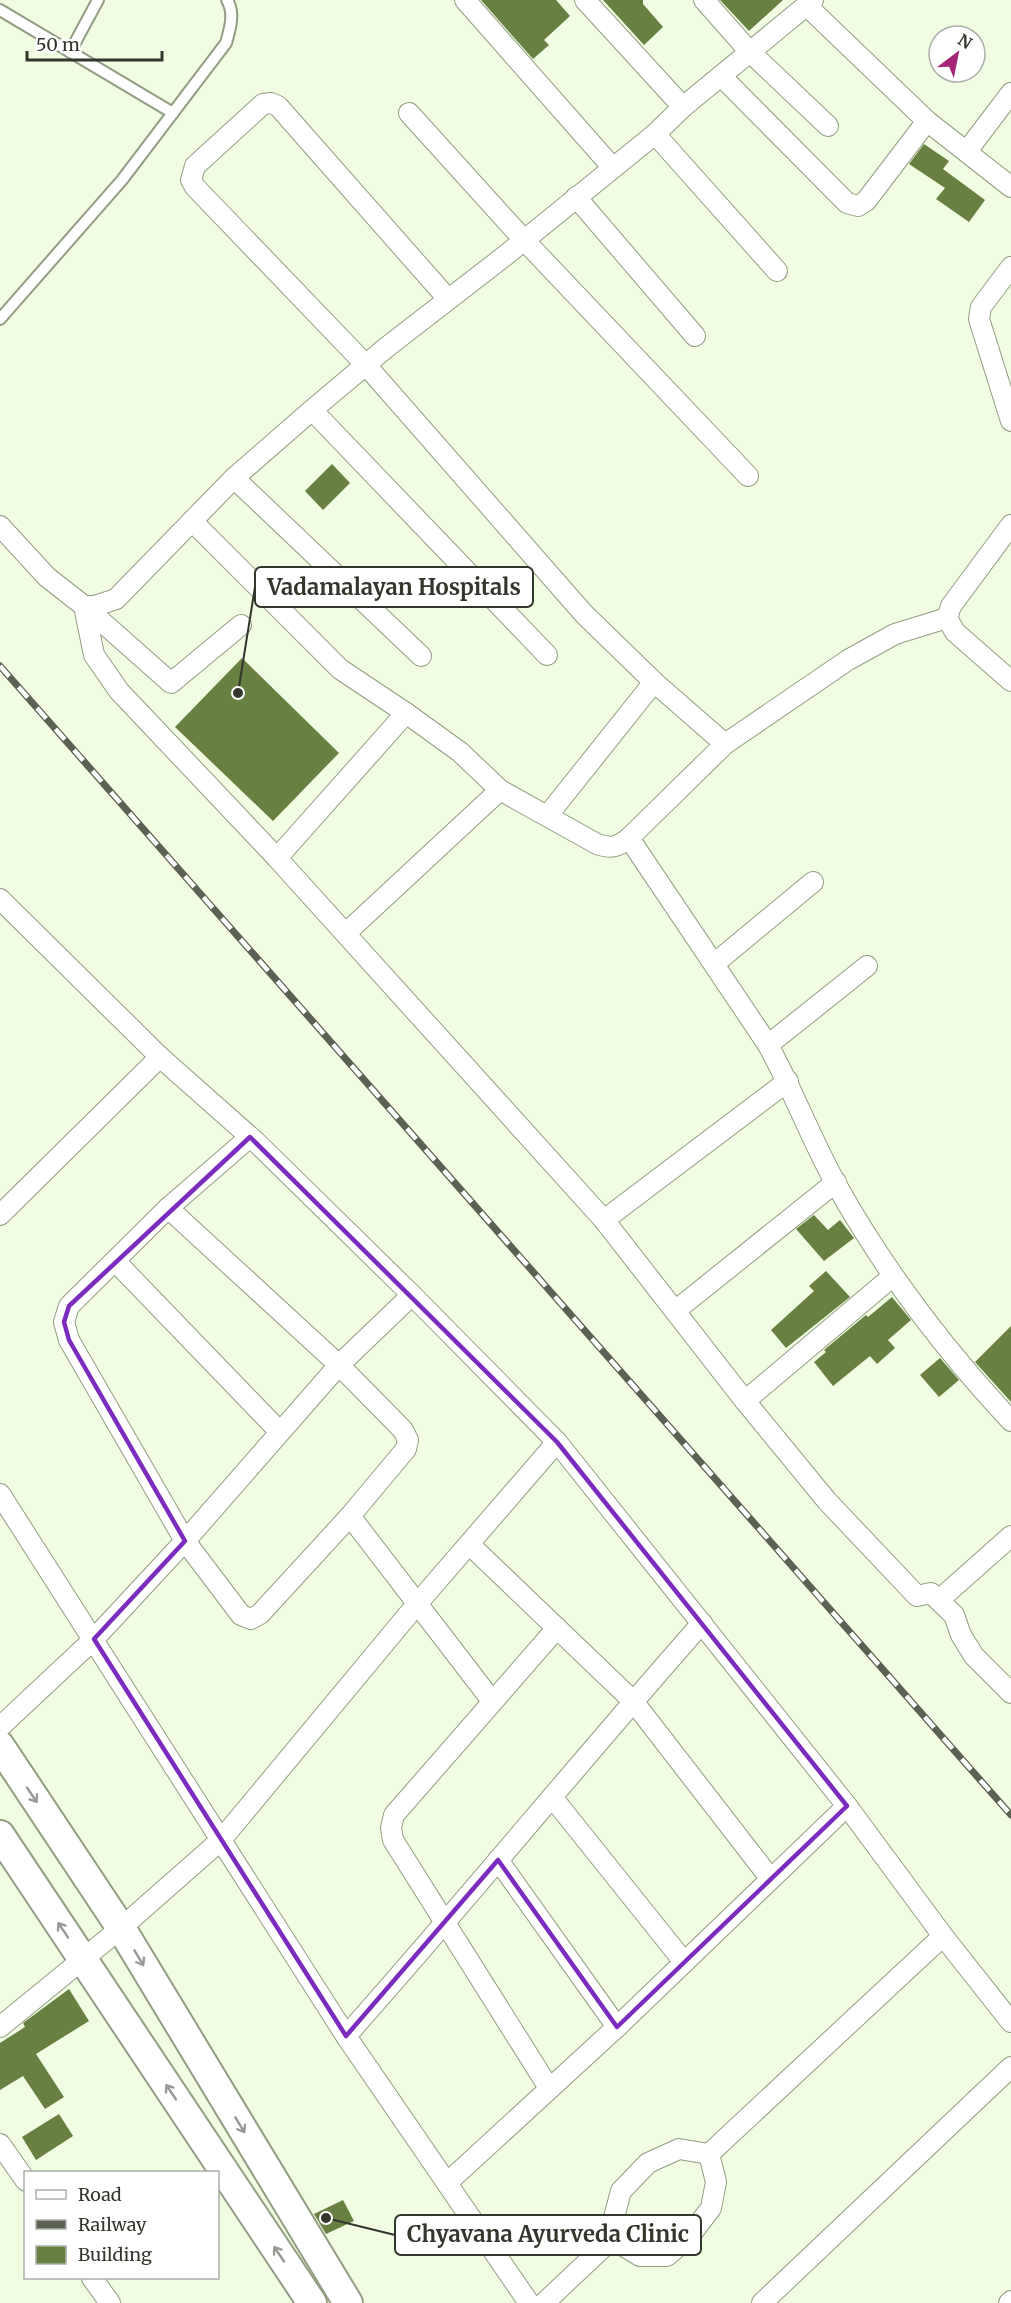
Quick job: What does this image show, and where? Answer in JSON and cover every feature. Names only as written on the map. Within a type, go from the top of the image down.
[{"type":"main road","points":[[0,1746],[121,1928],[348,2303]]},
{"type":"main road","points":[[0,1835],[312,2303]]},
{"type":"street","points":[[465,0],[613,168]]},
{"type":"street","points":[[585,0],[683,107]]},
{"type":"street","points":[[704,0],[749,51],[828,126]]},
{"type":"street","points":[[84,606],[95,606],[116,599],[234,478],[365,364],[655,134],[683,107],[809,3],[927,122],[1011,187]]},
{"type":"street","points":[[722,76],[847,203],[858,206],[866,201],[927,122]]},
{"type":"street","points":[[967,152],[1011,93]]},
{"type":"street","points":[[448,299],[278,106],[271,103],[263,104],[195,165],[191,180],[195,187],[365,364],[584,614],[654,682],[725,744]]},
{"type":"street","points":[[409,113],[524,240],[748,476]]},
{"type":"street","points":[[655,134],[777,271]]},
{"type":"street","points":[[576,197],[695,336]]},
{"type":"street","points":[[1011,267],[981,307],[979,319],[1011,421]]},
{"type":"street","points":[[312,410],[547,655]]},
{"type":"street","points":[[234,478],[421,656]]},
{"type":"street","points":[[192,521],[340,669],[460,752],[500,790],[608,848],[620,846],[725,744],[848,660],[895,634],[947,618]]},
{"type":"street","points":[[1011,525],[951,606],[947,618],[955,632],[1011,681]]},
{"type":"street","points":[[0,526],[47,577],[84,606],[171,683],[241,625]]},
{"type":"street","points":[[84,606],[94,655],[119,691],[346,933],[604,1220],[745,1401],[827,1501],[917,1596],[931,1593],[954,1615],[961,1635],[974,1656],[1011,1693]]},
{"type":"street","points":[[548,815],[654,682]]},
{"type":"street","points":[[277,858],[406,713]]},
{"type":"street","points":[[346,933],[500,790]]},
{"type":"street","points":[[629,838],[768,1045],[788,1081],[836,1182],[893,1276],[969,1377],[1011,1421]]},
{"type":"street","points":[[714,964],[813,882]]},
{"type":"street","points":[[0,899],[160,1057],[250,1137],[412,1294],[557,1442],[847,1806],[943,1936],[1011,2022]]},
{"type":"street","points":[[768,1045],[867,966]]},
{"type":"street","points":[[0,1215],[160,1057]]},
{"type":"street","points":[[604,1220],[788,1081]]},
{"type":"street","points":[[168,1208],[339,1365],[403,1430],[408,1440],[406,1449],[350,1516],[260,1614],[251,1619],[241,1615],[185,1541],[69,1340],[64,1322],[69,1306],[115,1260],[168,1208],[250,1137]]},
{"type":"street","points":[[675,1311],[836,1182]]},
{"type":"street","points":[[115,1260],[280,1432]]},
{"type":"street","points":[[745,1401],[893,1276]]},
{"type":"street","points":[[0,1727],[94,1639],[185,1541],[339,1365],[412,1294]]},
{"type":"street","points":[[0,2027],[121,1928],[221,1840],[417,1604],[557,1442]]},
{"type":"street","points":[[0,1494],[346,2036],[530,2303]]},
{"type":"street","points":[[350,1516],[492,1701]]},
{"type":"street","points":[[939,1600],[1011,1536]]},
{"type":"street","points":[[469,1544],[633,1701],[770,1878]]},
{"type":"street","points":[[346,2036],[446,1923],[633,1701],[702,1623]]},
{"type":"street","points":[[549,2088],[393,1840],[391,1828],[394,1815],[556,1628]]},
{"type":"street","points":[[552,1797],[684,1962]]},
{"type":"street","points":[[447,2183],[617,2027],[847,1806]]},
{"type":"street","points":[[498,1860],[617,2027]]},
{"type":"street","points":[[709,2154],[943,1936]]},
{"type":"street","points":[[762,2303],[1011,2067]]},
{"type":"street","points":[[0,2144],[24,2178]]},
{"type":"street","points":[[544,2303],[612,2239],[613,2221],[621,2192],[648,2163],[679,2149],[709,2154]]},
{"type":"street","points":[[612,2239],[640,2256],[667,2256],[689,2237],[711,2208],[716,2182],[709,2154]]},
{"type":"street","points":[[93,2279],[110,2303]]},
{"type":"lane","points":[[70,52],[98,0]]},
{"type":"lane","points":[[0,319],[122,180],[226,43],[231,24],[230,6],[227,0]]},
{"type":"lane","points":[[0,10],[173,113]]},
{"type":"highlighted area","points":[[250,1137],[557,1442],[847,1806],[617,2027],[498,1860],[346,2036],[94,1639],[185,1541],[69,1340],[64,1322],[69,1306]]},
{"type":"building","points":[[481,0],[556,0],[570,16],[544,40],[549,45],[533,59]]},
{"type":"building","points":[[603,0],[643,0],[643,4],[663,27],[644,45]]},
{"type":"building","points":[[720,0],[783,0],[749,31]]},
{"type":"building","points":[[924,144],[949,161],[943,169],[985,200],[969,222],[936,199],[945,188],[909,164]]},
{"type":"building","points":[[332,464],[350,483],[323,510],[305,491]]},
{"type":"building","points":[[242,658],[339,753],[273,821],[175,727]]},
{"type":"building","points":[[814,1215],[828,1230],[840,1220],[854,1238],[824,1261],[796,1229]]},
{"type":"building","points":[[826,1271],[850,1297],[786,1348],[771,1330],[814,1291],[809,1286]]},
{"type":"building","points":[[892,1297],[911,1320],[888,1340],[895,1348],[877,1364],[870,1356],[833,1386],[814,1362],[826,1352],[824,1350],[866,1315],[868,1317]]},
{"type":"building","points":[[1011,1326],[1011,1402],[975,1362]]},
{"type":"building","points":[[940,1358],[959,1380],[939,1397],[920,1375]]},
{"type":"building","points":[[69,1989],[89,2021],[36,2054],[64,2097],[45,2109],[23,2076],[0,2090],[0,2043],[25,2027],[23,2023]]},
{"type":"building","points":[[59,2114],[73,2136],[36,2160],[22,2137]]},
{"type":"building","points":[[343,2200],[354,2221],[326,2234],[314,2214]]},
{"type":"railway","points":[[0,666],[1011,1815]]},
{"type":"place","name":"Vadamalayan Hospitals","points":[[238,693]]},
{"type":"place","name":"Chyavana Ayurveda Clinic","points":[[326,2218]]}]
